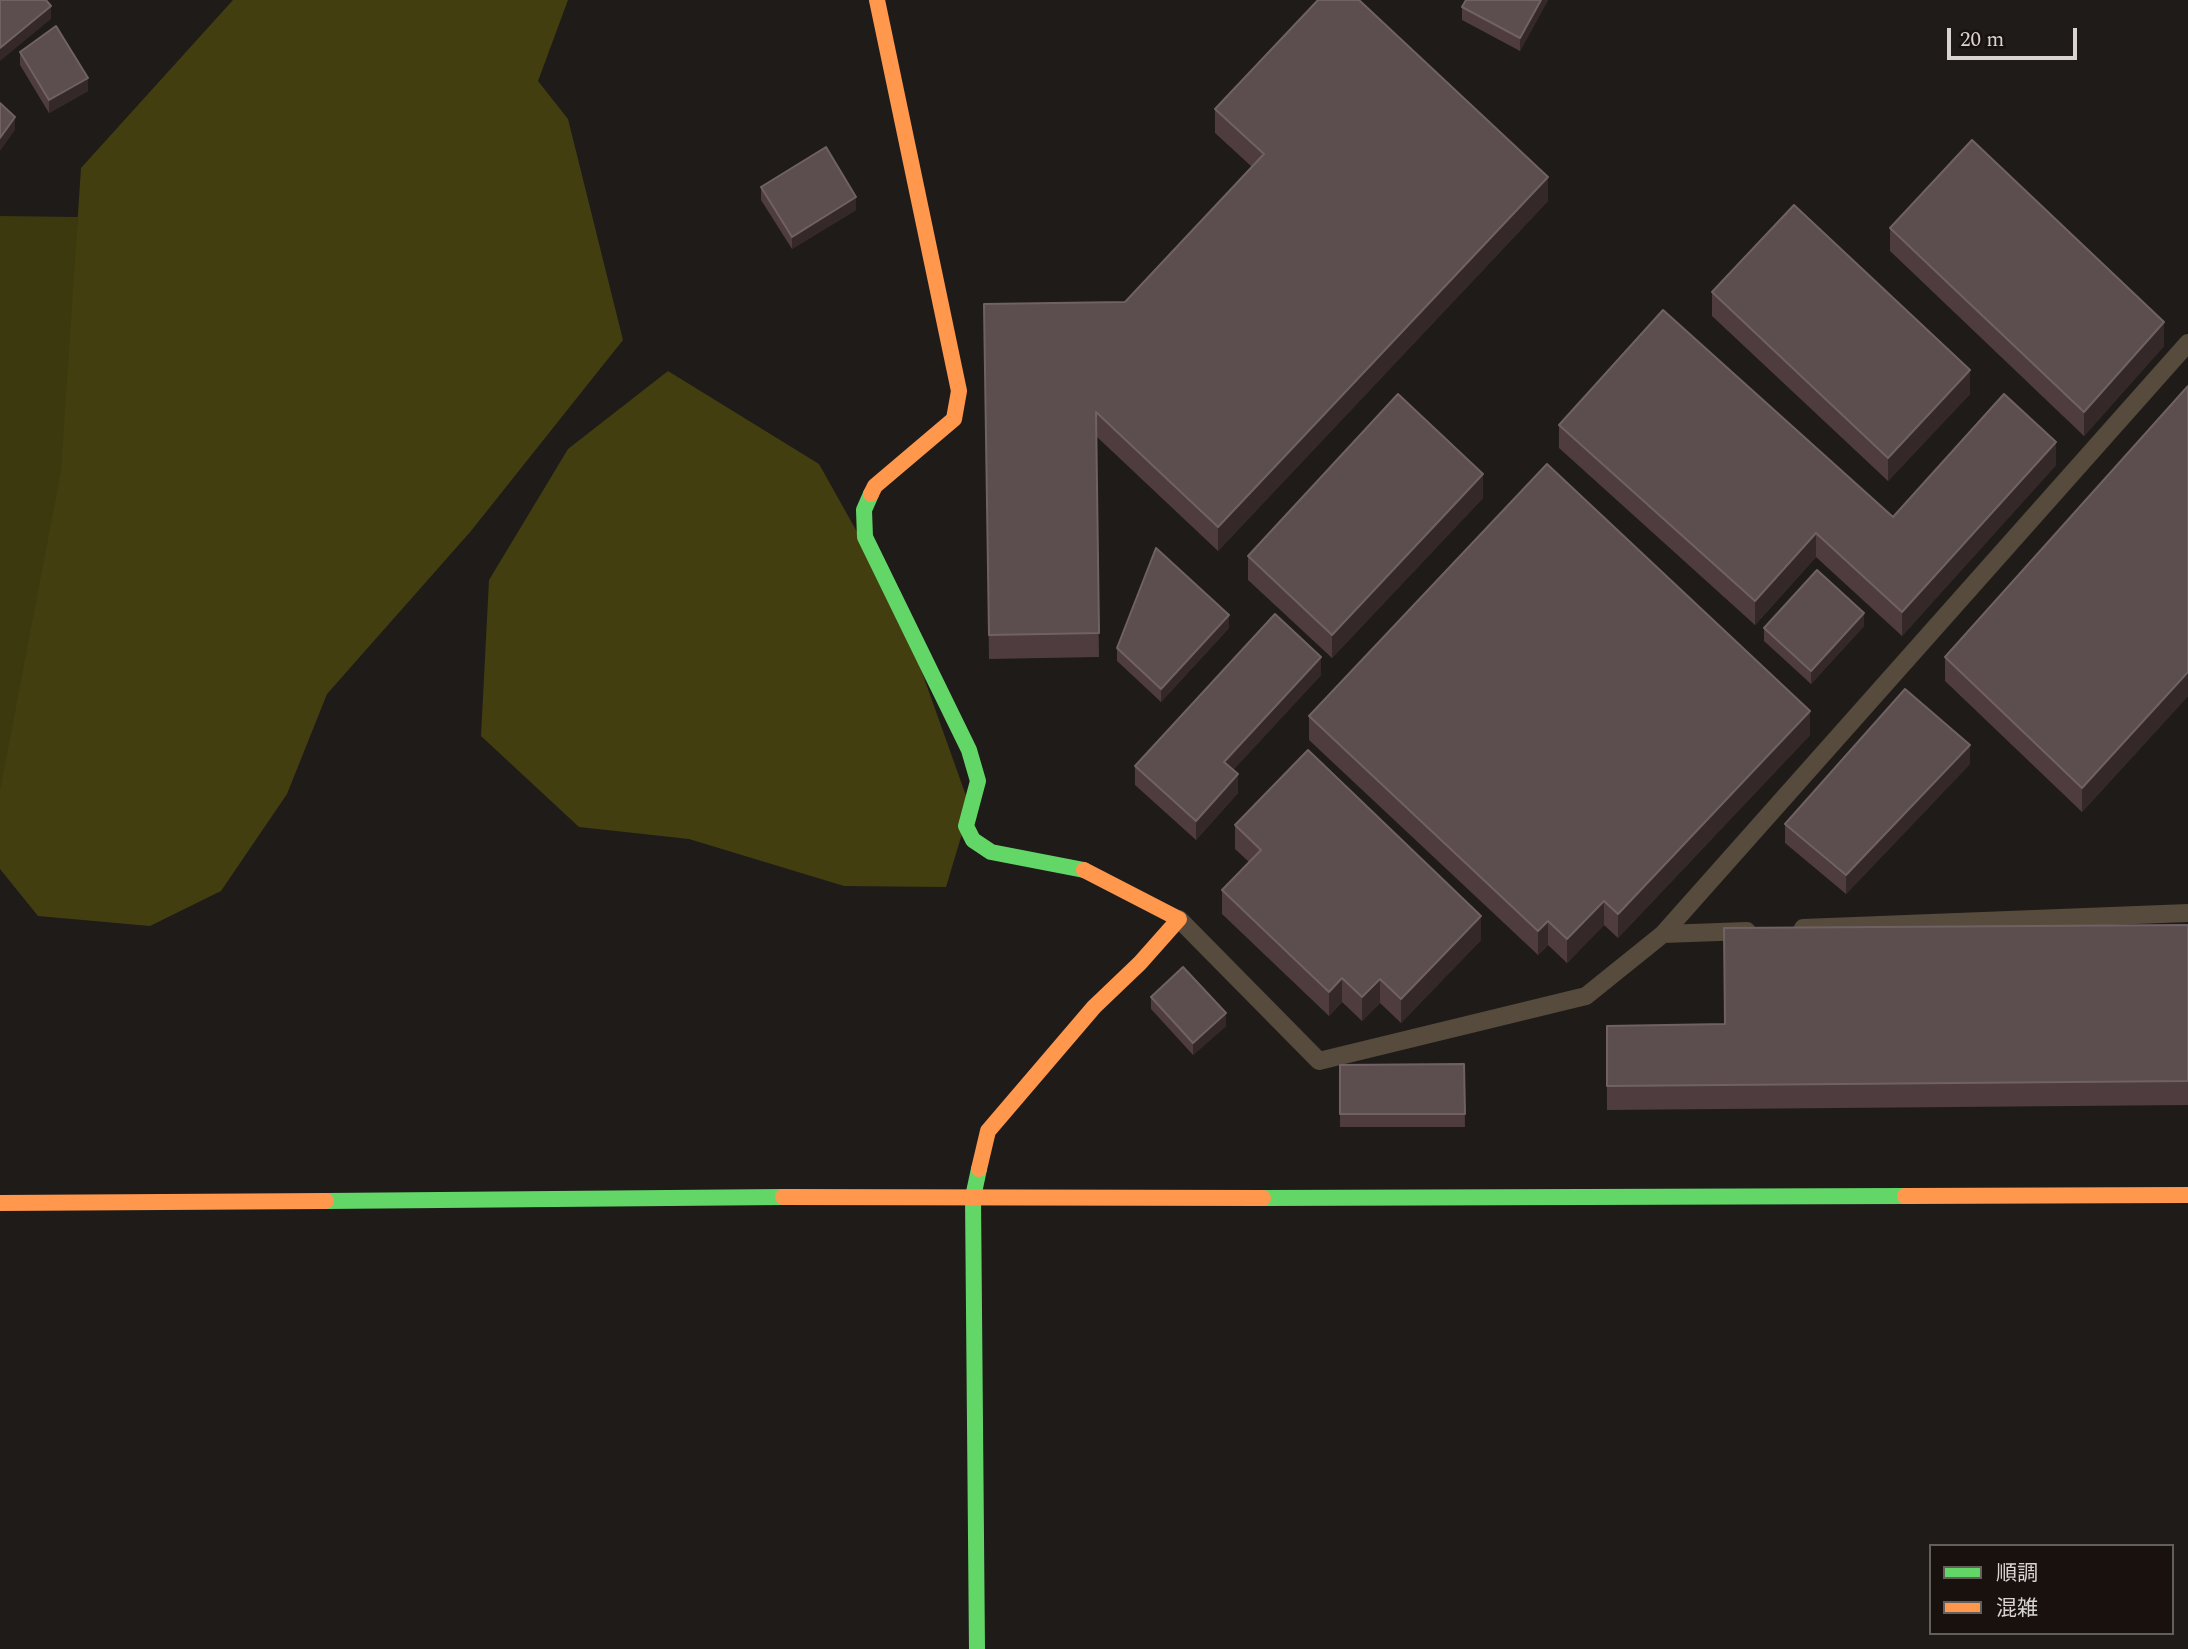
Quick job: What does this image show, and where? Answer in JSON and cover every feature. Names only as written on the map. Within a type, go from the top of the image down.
[{"type":"street","points":[[877,0],[958,391],[954,419],[876,486],[864,510],[865,537],[969,750],[978,781],[966,826],[973,840],[991,852],[1088,871],[1179,919],[1140,963],[1094,1007],[988,1131],[973,1197],[977,1649]]},
{"type":"street","points":[[0,1203],[973,1197],[1443,1199],[2188,1195]]},
{"type":"lane","points":[[1179,919],[1319,1061],[1586,996],[1663,934],[2188,342]]},
{"type":"lane","points":[[1787,929],[2188,913]]},
{"type":"lane","points":[[1663,934],[1760,930]]},
{"type":"shaded area","points":[[233,0],[568,0],[538,81],[568,119],[623,340],[471,531],[327,694],[287,794],[221,891],[150,926],[38,916],[0,869],[0,791],[61,471],[81,168]]},
{"type":"shaded area","points":[[0,216],[78,217],[64,490],[0,797]]},
{"type":"shaded area","points":[[668,371],[819,464],[898,605],[970,807],[946,887],[844,886],[689,839],[579,827],[481,736],[489,580],[568,449]]},
{"type":"building","points":[[0,0],[46,0],[51,6],[0,48]]},
{"type":"building","points":[[1318,0],[1359,0],[1548,177],[1218,527],[1096,412],[1099,633],[989,635],[984,304],[1125,302],[1264,154],[1215,109]]},
{"type":"building","points":[[1466,0],[1541,0],[1520,38],[1462,7]]},
{"type":"building","points":[[56,26],[88,78],[49,100],[20,52]]},
{"type":"building","points":[[0,103],[15,117],[0,138]]},
{"type":"building","points":[[1972,140],[2164,322],[2084,412],[1890,228]]},
{"type":"building","points":[[826,147],[856,197],[792,237],[761,187]]},
{"type":"building","points":[[1794,205],[1970,370],[1888,458],[1712,292]]},
{"type":"building","points":[[1663,310],[1893,517],[2004,394],[2056,442],[1902,612],[1816,533],[1755,601],[1559,425]]},
{"type":"building","points":[[2188,386],[2188,672],[2082,788],[1945,657]]},
{"type":"building","points":[[1398,394],[1483,474],[1332,635],[1248,556]]},
{"type":"building","points":[[1547,464],[1810,711],[1618,914],[1604,901],[1567,939],[1548,921],[1538,931],[1309,716]]},
{"type":"building","points":[[1156,548],[1229,615],[1161,689],[1117,648]]},
{"type":"building","points":[[1817,570],[1864,613],[1811,671],[1764,628]]},
{"type":"building","points":[[1275,614],[1321,657],[1224,762],[1238,774],[1196,821],[1135,766]]},
{"type":"building","points":[[1905,689],[1970,745],[1846,875],[1785,824]]},
{"type":"building","points":[[1308,750],[1481,916],[1401,999],[1380,979],[1362,997],[1342,978],[1329,992],[1222,890],[1261,850],[1235,825]]},
{"type":"building","points":[[2188,925],[2188,1081],[1607,1086],[1607,1026],[1725,1024],[1724,928]]},
{"type":"building","points":[[1183,967],[1226,1013],[1193,1043],[1151,997]]},
{"type":"building","points":[[1464,1064],[1465,1114],[1340,1114],[1340,1065]]},
{"type":"traffic: fast","points":[[871,494],[864,510],[865,537],[969,750],[978,781],[966,826],[973,840],[991,852],[1084,870]]},
{"type":"traffic: fast","points":[[977,1649],[973,1197],[979,1169]]},
{"type":"traffic: fast","points":[[1263,1198],[1905,1196]]},
{"type":"traffic: fast","points":[[326,1201],[783,1197]]},
{"type":"traffic: slow","points":[[871,494],[875,486],[954,419],[959,391],[877,0]]},
{"type":"traffic: slow","points":[[979,1169],[988,1131],[1094,1007],[1140,963],[1179,919],[1084,870]]},
{"type":"traffic: slow","points":[[1905,1196],[2188,1195]]},
{"type":"traffic: slow","points":[[783,1197],[1263,1198]]},
{"type":"traffic: slow","points":[[0,1203],[326,1201]]}]
